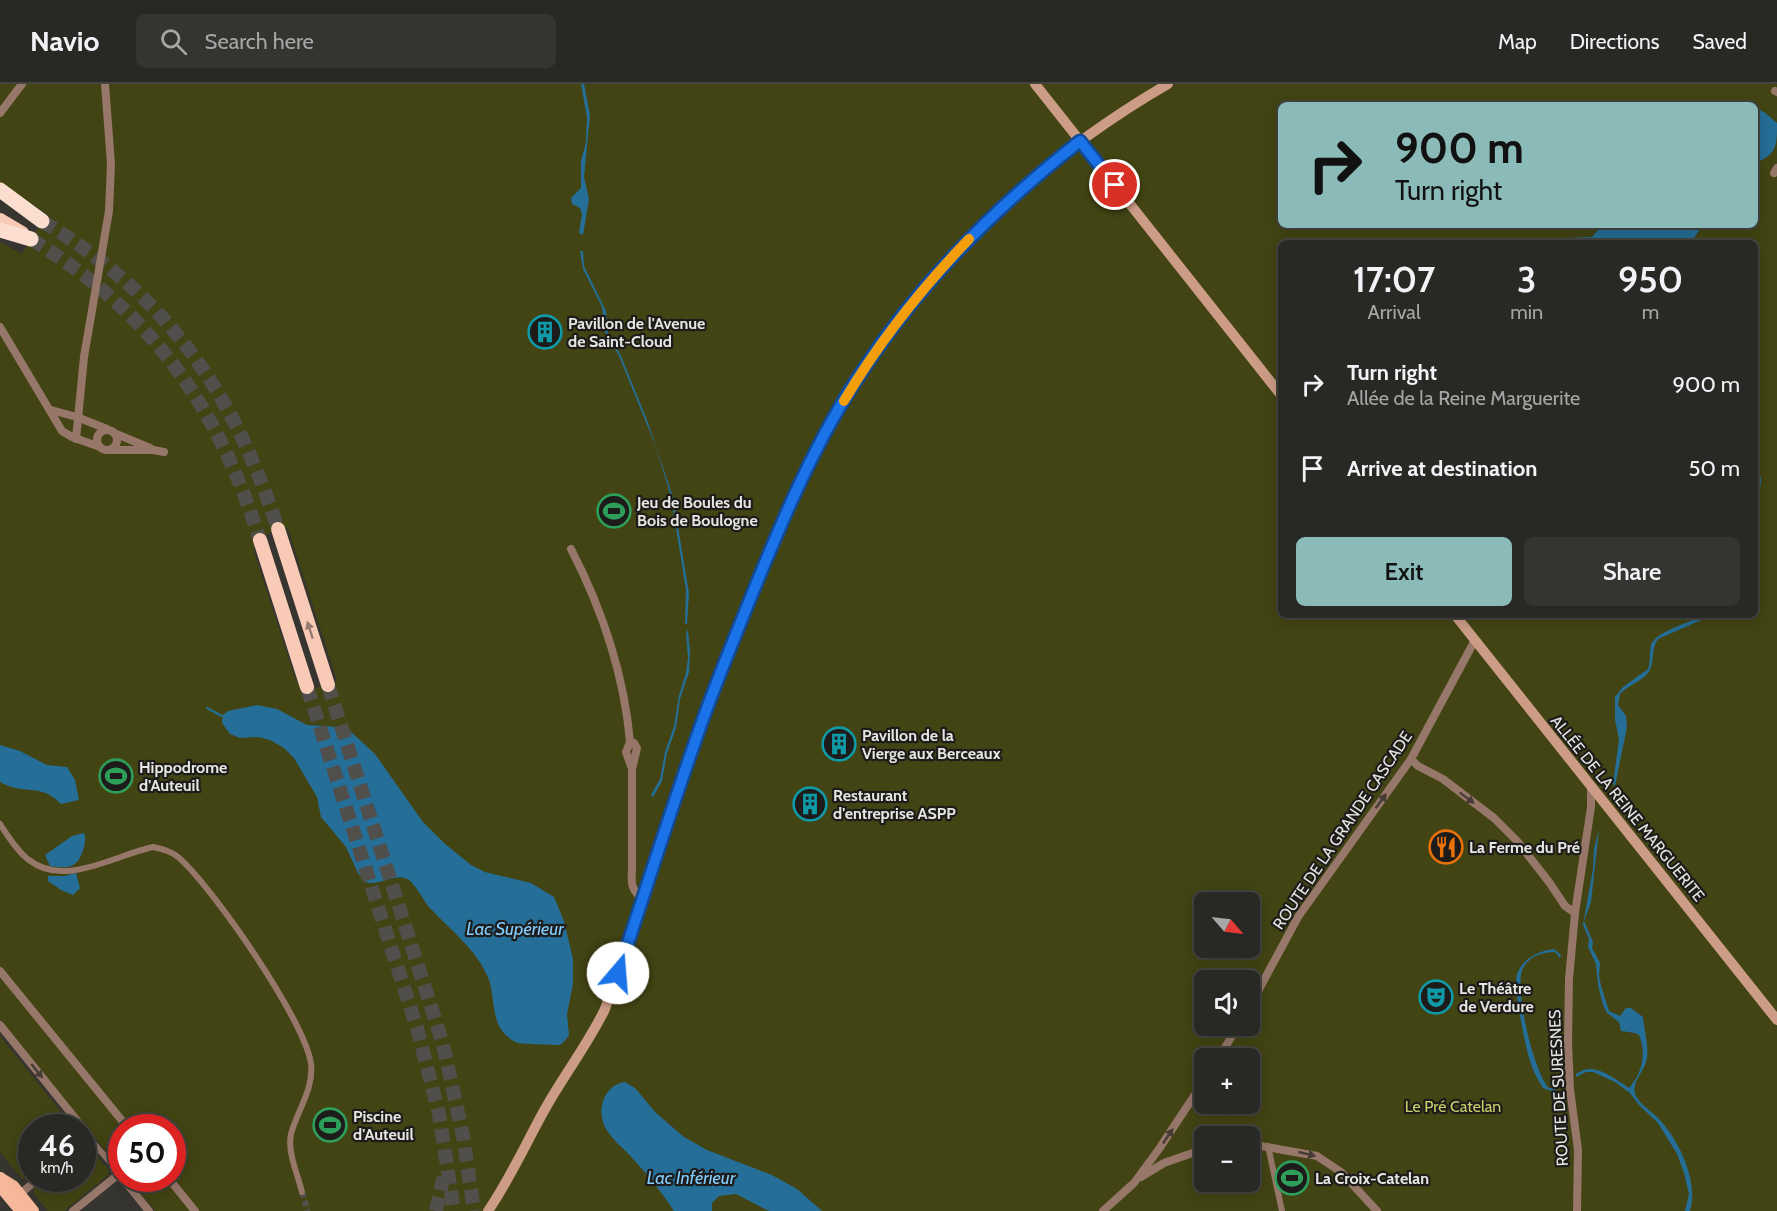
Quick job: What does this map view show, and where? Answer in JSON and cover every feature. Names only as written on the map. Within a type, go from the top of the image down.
[{"type":"highway","points":[[0,190],[42,221]]},
{"type":"highway","points":[[0,198],[42,221]]},
{"type":"highway","points":[[0,220],[31,239]]},
{"type":"highway","points":[[0,230],[31,239]]},
{"type":"highway","points":[[278,529],[328,685]]},
{"type":"highway","points":[[260,540],[308,687]]},
{"type":"main road","points":[[1035,84],[1278,391]]},
{"type":"main road","points":[[488,1211],[499,1195],[544,1110],[580,1055],[605,1009],[694,742],[770,548],[806,471],[862,370],[903,314],[947,261],[1027,183],[1128,107],[1168,84]]},
{"type":"main road","name":"ALLÉE DE LA REINE MARGUERITE","points":[[1457,618],[1777,1020]]},
{"type":"main road","points":[[0,1178],[13,1186],[33,1211]]},
{"type":"main road","points":[[0,1178],[5,1192],[21,1211]]},
{"type":"street","points":[[0,113],[22,84]]},
{"type":"street","points":[[76,439],[84,357],[109,211],[111,165],[105,84]]},
{"type":"street","points":[[0,327],[62,431],[76,439],[105,449],[164,452]]},
{"type":"street","points":[[51,410],[77,417],[153,450]]},
{"type":"street","points":[[105,449],[97,442],[97,435],[102,431],[111,431]]},
{"type":"street","points":[[105,449],[116,443],[111,431]]},
{"type":"street","points":[[571,549],[596,602],[610,642],[628,716],[630,742],[638,748],[632,768],[631,884],[642,899]]},
{"type":"street","name":"ROUTE DE LA GRANDE CASCADE","points":[[1260,987],[1298,917],[1411,759],[1475,640]]},
{"type":"street","points":[[1411,759],[1418,766],[1443,779],[1494,818],[1517,841],[1565,906],[1575,913]]},
{"type":"street","name":"ROUTE DE SURESNES","points":[[1577,1211],[1578,1149],[1570,1089],[1568,1042],[1569,979],[1575,913],[1591,807],[1591,786]]},
{"type":"street","points":[[0,824],[27,859],[38,867],[66,872],[153,847],[176,855],[205,888],[272,984],[304,1038],[309,1054],[311,1077],[290,1136],[302,1192]]},
{"type":"street","points":[[632,870],[640,873],[651,872]]},
{"type":"street","points":[[0,971],[117,1114]]},
{"type":"street","points":[[0,1025],[72,1114]]},
{"type":"street","points":[[1134,1183],[1194,1096]]},
{"type":"street","points":[[1260,1145],[1310,1154],[1324,1160],[1341,1172],[1377,1211]]},
{"type":"street","points":[[1268,1146],[1282,1211]]},
{"type":"street","points":[[96,1150],[108,1161]]},
{"type":"street","points":[[1103,1211],[1134,1183],[1164,1163],[1194,1152]]},
{"type":"street","points":[[73,1211],[108,1183]]},
{"type":"street","points":[[133,1192],[149,1211]]},
{"type":"street","points":[[180,1192],[195,1211]]},
{"type":"green space","name":"Le Pré Catelan","points":[[0,84],[1777,84],[1777,1211],[155,1211],[140,1192],[186,1192],[186,1114],[108,1114],[108,1154],[96,1139],[96,1114],[76,1114],[0,1020],[0,242],[22,254],[47,214],[0,185]],"holes":[[[280,527],[288,529],[336,677],[336,682],[332,684],[310,687],[296,681],[254,547],[259,540]]]},
{"type":"green space","points":[[0,1036],[63,1114],[18,1114],[18,1174],[0,1152]]},
{"type":"green space","points":[[96,1155],[108,1169],[108,1175],[96,1185]]},
{"type":"green space","points":[[34,1192],[87,1192],[64,1211],[48,1211]]},
{"type":"water","points":[[581,84],[584,84],[590,115],[584,177],[589,199],[583,235],[579,233],[582,214],[580,208],[572,204],[571,198],[581,188],[581,161],[586,142],[587,117]]},
{"type":"water","points":[[1758,109],[1777,123],[1774,148],[1758,162]]},
{"type":"water","points":[[1600,228],[1702,228],[1693,240],[1561,240],[1592,237]]},
{"type":"water","points":[[580,251],[583,251],[584,266],[606,311],[608,333],[621,356],[647,420],[673,497],[689,593],[687,624],[685,624],[686,590],[671,497],[656,447],[619,356],[605,332],[602,307],[583,269]]},
{"type":"water","points":[[1698,618],[1706,618],[1658,639],[1648,673],[1620,694],[1618,705],[1626,716],[1627,727],[1615,786],[1613,784],[1619,739],[1615,720],[1615,697],[1623,687],[1648,669],[1651,645],[1654,640],[1676,627]]},
{"type":"water","points":[[688,630],[689,672],[680,699],[676,728],[667,753],[662,781],[653,797],[651,795],[660,779],[686,673],[688,658],[686,633]]},
{"type":"water","name":"Lac Supérieur","points":[[257,705],[277,709],[307,725],[339,727],[350,731],[375,754],[423,822],[471,865],[485,872],[531,883],[554,897],[564,921],[573,959],[573,984],[567,1014],[569,1035],[564,1042],[559,1045],[521,1043],[508,1037],[498,1024],[489,980],[478,959],[428,906],[412,883],[399,877],[376,883],[365,882],[358,873],[346,847],[321,817],[317,797],[294,758],[284,748],[270,740],[258,737],[240,738],[230,734],[222,723],[223,715],[228,711]]},
{"type":"water","points":[[0,745],[20,751],[47,765],[67,767],[75,780],[79,800],[61,804],[46,793],[17,788],[0,782]]},
{"type":"water","points":[[1599,830],[1591,902],[1584,921],[1593,942],[1592,948],[1600,963],[1601,986],[1609,1011],[1620,1016],[1626,1008],[1631,1008],[1643,1017],[1647,1057],[1636,1083],[1635,1092],[1641,1102],[1674,1138],[1680,1150],[1692,1187],[1690,1211],[1685,1211],[1689,1194],[1684,1173],[1677,1154],[1658,1123],[1630,1093],[1615,1082],[1593,1072],[1586,1072],[1576,1077],[1576,1074],[1582,1071],[1594,1069],[1610,1075],[1629,1088],[1640,1070],[1643,1056],[1639,1035],[1621,1031],[1619,1022],[1607,1013],[1603,1005],[1596,964],[1588,947],[1589,939],[1583,925]]},
{"type":"water","points":[[84,833],[84,847],[76,863],[68,867],[50,866],[45,855],[72,836]]},
{"type":"water","points":[[76,873],[80,888],[73,895],[48,881],[48,876]]},
{"type":"water","points":[[1554,949],[1561,955],[1560,958],[1555,952],[1529,960],[1523,968],[1521,992],[1527,1029],[1537,1065],[1549,1088],[1556,1089],[1554,1092],[1543,1088],[1530,1062],[1520,1016],[1516,981],[1520,968],[1527,960],[1543,951]]},
{"type":"water","name":"Lac Inférieur","points":[[625,1082],[635,1088],[656,1113],[684,1137],[707,1150],[772,1175],[797,1189],[822,1211],[769,1211],[736,1194],[719,1196],[712,1203],[712,1211],[674,1211],[650,1178],[604,1125],[602,1104],[604,1098],[612,1087]]},
{"type":"waterway","points":[[1758,472],[1760,482],[1758,492]]},
{"type":"waterway","points":[[207,708],[222,716]]},
{"type":"tunnel","points":[[42,221],[86,250],[126,282],[160,315],[190,352],[217,391],[240,433],[278,529]]},
{"type":"tunnel","points":[[31,239],[74,268],[112,299],[146,332],[175,367],[201,405],[223,447],[243,491],[260,540]]},
{"type":"tunnel","points":[[328,685],[443,1044],[463,1136],[474,1211]]},
{"type":"tunnel","points":[[307,687],[417,1028],[439,1114],[454,1211]]},
{"type":"tunnel","points":[[436,1211],[444,1175]]},
{"type":"tunnel","points":[[302,1192],[308,1211]]},
{"type":"slow traffic","points":[[844,401],[862,370],[903,314],[947,261],[969,239]]},
{"type":"place","name":"Pavillon de l'Avenue de Saint-Cloud","points":[[545,332]]},
{"type":"place","name":"Jeu de Boules du Bois de Boulogne","points":[[614,511]]},
{"type":"place","name":"Pavillon de la Vierge aux Berceaux","points":[[839,744]]},
{"type":"place","name":"Hippodrome d'Auteuil","points":[[116,776]]},
{"type":"place","name":"Restaurant d'entreprise ASPP","points":[[810,804]]},
{"type":"place","name":"La Ferme du Pré","points":[[1446,847]]},
{"type":"place","name":"Le Théâtre de Verdure","points":[[1436,997]]},
{"type":"place","name":"Piscine d'Auteuil","points":[[330,1125]]},
{"type":"place","name":"La Croix-Catelan","points":[[1292,1178]]},
{"type":"route","points":[[618,973],[694,742],[770,548],[825,433],[862,370],[903,314],[947,261],[1027,183],[1080,141],[1115,185]]}]
